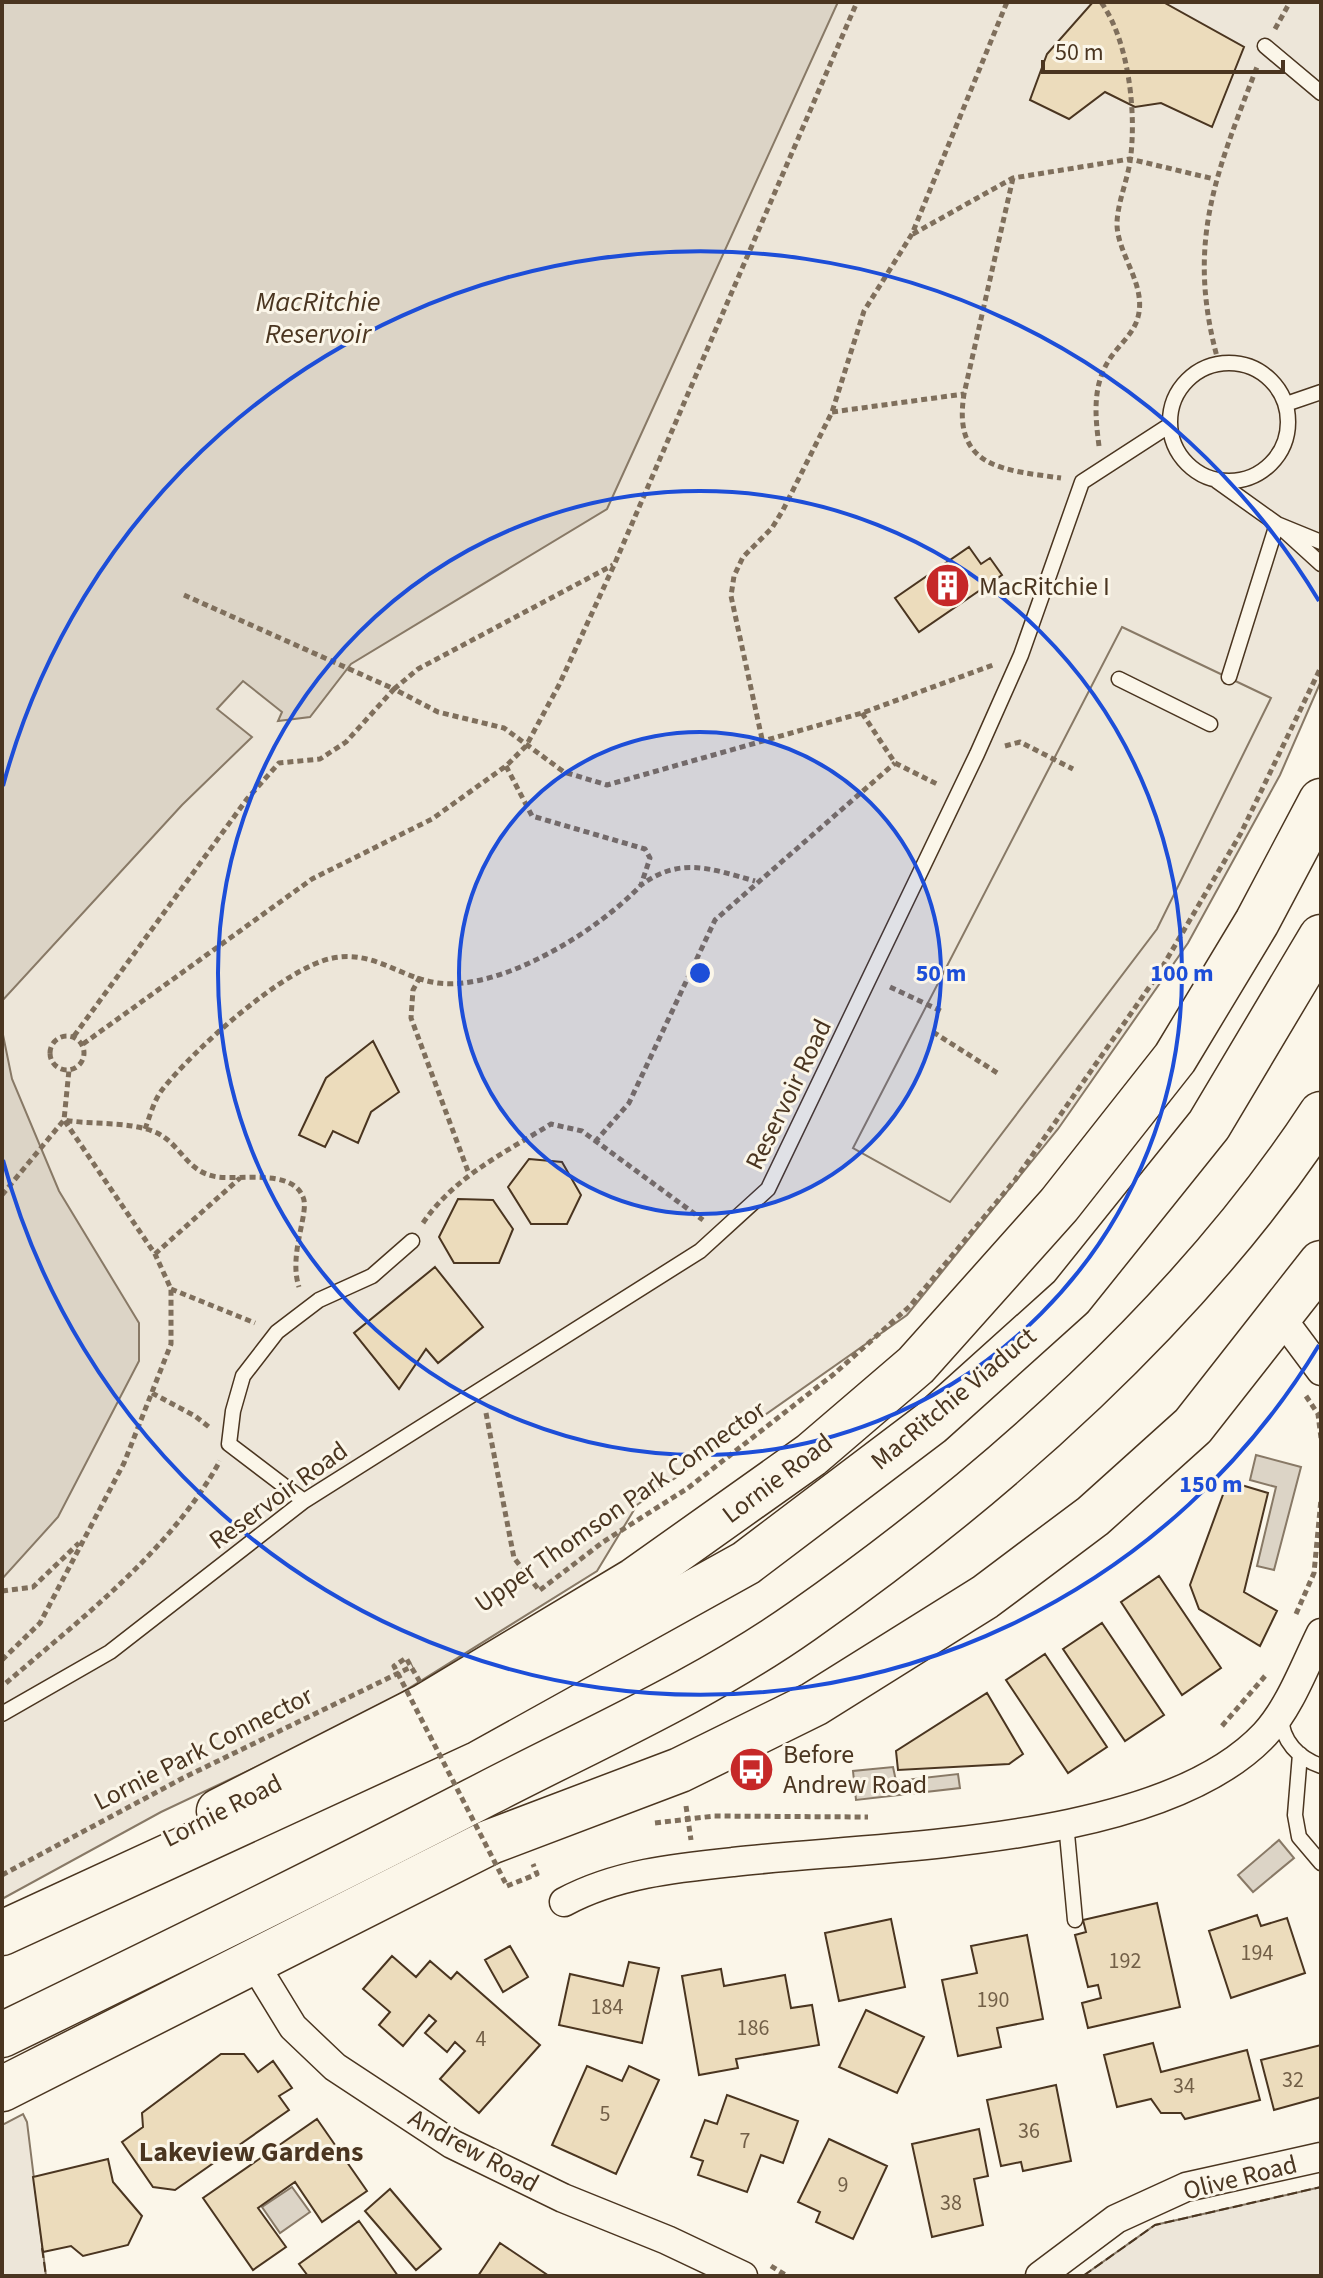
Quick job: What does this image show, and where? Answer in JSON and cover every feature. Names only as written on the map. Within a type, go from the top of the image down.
[{"type":"main road","name":"Lornie Road","points":[[13,1927],[37,1902],[425,1706],[635,1580],[811,1455],[916,1365],[1059,1205],[1175,1058],[1257,922],[1321,801]]},
{"type":"main road","name":"MacRitchie Viaduct","points":[[458,1723],[539,1681],[746,1563],[931,1423],[1071,1297],[1209,1125],[1321,937]]},
{"type":"main road","points":[[2,2035],[291,1895],[633,1721],[800,1622],[945,1511],[1113,1367],[1280,1177],[1321,1114]]},
{"type":"main road","points":[[2,2089],[490,1842],[680,1770],[814,1704],[985,1597],[1093,1516],[1193,1426],[1321,1263]]},
{"type":"main road","name":"Lornie Road","points":[[13,1927],[458,1723]]},
{"type":"street","points":[[1280,1316],[1321,1371]]},
{"type":"street","points":[[564,1902],[624,1877],[696,1866],[1006,1834],[1118,1813],[1172,1796],[1206,1777],[1263,1736],[1281,1711],[1321,1633]]},
{"type":"street","name":"Andrew Road","points":[[252,1960],[293,2027],[335,2067],[452,2144],[563,2198],[667,2240],[743,2276]]},
{"type":"street","name":"Olive Road","points":[[1040,2276],[1116,2219],[1186,2187],[1321,2157]]},
{"type":"lane","points":[[1265,46],[1321,93]]},
{"type":"lane","points":[[1217,481],[1247,478],[1274,462],[1284,444],[1289,424],[1286,404],[1275,384],[1259,370],[1240,364],[1219,364],[1199,371],[1184,384],[1173,404],[1170,425],[1174,445],[1185,463],[1217,481],[1277,524],[1321,564]]},
{"type":"lane","points":[[1286,404],[1321,392]]},
{"type":"lane","points":[[1082,482],[1170,425]]},
{"type":"lane","name":"Reservoir Road","points":[[2,1714],[110,1652],[304,1501],[700,1251],[768,1189],[871,978],[1021,655],[1082,482]]},
{"type":"lane","points":[[1277,524],[1321,542]]},
{"type":"lane","points":[[1229,677],[1277,524]]},
{"type":"lane","points":[[1119,679],[1210,724]]},
{"type":"lane","points":[[304,1501],[229,1444],[233,1411],[243,1376],[277,1332],[306,1308],[372,1276],[412,1241]]},
{"type":"lane","points":[[1281,1711],[1285,1737],[1300,1754],[1321,1766]]},
{"type":"lane","points":[[1300,1754],[1295,1815],[1299,1837],[1321,1863]]},
{"type":"lane","points":[[1066,1823],[1075,1920]]},
{"type":"path","points":[[83,1044],[312,879],[432,819],[506,766],[526,746],[615,563],[857,2]]},
{"type":"path","points":[[762,740],[731,596],[734,576],[743,557],[772,528],[783,510],[832,412],[864,311],[912,234],[1007,2]]},
{"type":"path","points":[[1013,178],[964,394],[964,430],[982,460],[998,469],[1082,482],[1099,450],[1094,413],[1098,386],[1109,360],[1134,327],[1139,315],[1137,290],[1117,224],[1130,159],[1125,53],[1116,23],[1101,2]]},
{"type":"path","points":[[1219,364],[1210,333],[1202,263],[1214,179],[1265,46],[1290,2]]},
{"type":"path","points":[[912,234],[1013,178],[1130,159],[1214,179]]},
{"type":"path","points":[[832,412],[964,394]]},
{"type":"path","points":[[74,1036],[83,1044],[85,1055],[79,1066],[60,1069],[50,1055],[57,1039],[74,1036],[247,799],[279,763],[320,759],[346,742],[394,689],[418,669],[615,563]]},
{"type":"path","points":[[184,595],[351,668],[438,712],[504,728],[564,772],[607,785],[862,713],[1021,655]]},
{"type":"path","name":"Upper Thomson Park Connector","points":[[527,1598],[603,1542],[688,1488],[834,1374],[910,1306],[1045,1140],[1157,976],[1241,833],[1321,667]]},
{"type":"path","points":[[862,713],[895,763],[957,795]]},
{"type":"path","points":[[977,754],[1020,742],[1073,769]]},
{"type":"path","points":[[595,1142],[629,1103],[715,920],[756,881],[895,763]]},
{"type":"path","points":[[506,766],[532,816],[645,849],[650,858],[641,885]]},
{"type":"path","points":[[145,1129],[160,1092],[208,1041],[301,970],[333,958],[367,956],[437,983],[463,983],[543,957],[621,907],[641,885],[660,871],[700,865],[756,881]]},
{"type":"path","points":[[420,977],[413,990],[411,1018],[469,1174]]},
{"type":"path","points":[[871,978],[943,1012]]},
{"type":"path","points":[[933,1032],[999,1074]]},
{"type":"path","points":[[2,1195],[64,1120],[69,1070]]},
{"type":"path","points":[[64,1120],[145,1129],[168,1141],[187,1163],[200,1172],[283,1180],[299,1189],[306,1206],[294,1252],[297,1281],[306,1308]]},
{"type":"path","points":[[2,1660],[40,1623],[124,1463],[171,1344],[171,1289],[155,1254],[64,1120]]},
{"type":"path","points":[[412,1241],[438,1201],[469,1174],[551,1124],[582,1131],[687,1208]]},
{"type":"path","points":[[155,1254],[240,1178]]},
{"type":"path","points":[[171,1289],[277,1332]]},
{"type":"path","points":[[481,1389],[514,1558],[539,1590]]},
{"type":"path","points":[[2,1686],[116,1589],[202,1493],[229,1444],[195,1416],[152,1393]]},
{"type":"path","points":[[1290,1628],[1314,1573],[1321,1499]]},
{"type":"path","points":[[2,1591],[33,1587],[86,1536]]},
{"type":"path","points":[[420,1682],[406,1658],[394,1666],[507,1886]]},
{"type":"path","name":"Lornie Park Connector","points":[[2,1875],[183,1778],[413,1665],[426,1666]]},
{"type":"path","points":[[1217,1732],[1272,1668]]},
{"type":"path","points":[[680,1770],[696,1866]]},
{"type":"path","points":[[724,1817],[878,1817]]},
{"type":"shaded area","points":[[2,2],[1321,2],[1321,681],[1280,775],[1188,943],[1058,1129],[907,1315],[637,1505],[597,1571],[366,1715],[161,1812],[2,1899]]},
{"type":"shaded area","points":[[1122,627],[1271,698],[1157,929],[950,1202],[853,1148]]},
{"type":"shaded area","points":[[23,2114],[27,2122],[46,2276],[2,2276],[2,2125]]},
{"type":"shaded area","points":[[1321,2187],[1321,2276],[1083,2276],[1155,2225]]},
{"type":"water","name":"MacRitchie Reservoir","points":[[2,2],[838,2],[607,509],[351,664],[310,717],[278,721],[282,712],[243,681],[217,709],[252,737],[182,805],[2,1001]]},
{"type":"water","points":[[2,1030],[12,1079],[59,1191],[139,1323],[139,1361],[58,1517],[2,1579]]},
{"type":"water","points":[[1256,1455],[1301,1467],[1274,1570],[1257,1566],[1276,1487],[1250,1480]]},
{"type":"water","points":[[893,1767],[896,1781],[958,1774],[960,1788],[856,1800],[853,1771]]},
{"type":"water","points":[[1279,1840],[1294,1858],[1253,1892],[1238,1875]]},
{"type":"water","points":[[292,2187],[310,2212],[280,2233],[262,2207]]},
{"type":"building","points":[[1093,2],[1163,2],[1244,47],[1212,127],[1161,103],[1135,107],[1105,92],[1069,119],[1030,100],[1047,54]]},
{"type":"building","name":"MacRitchie I","points":[[969,547],[981,564],[990,558],[1002,575],[919,632],[895,598]]},
{"type":"building","points":[[373,1041],[399,1092],[371,1112],[358,1143],[333,1131],[325,1147],[299,1135],[326,1078]]},
{"type":"building","points":[[529,1159],[562,1162],[581,1195],[567,1224],[531,1224],[508,1187]]},
{"type":"building","points":[[458,1199],[493,1200],[513,1229],[499,1263],[454,1263],[439,1237]]},
{"type":"building","points":[[435,1267],[483,1327],[438,1363],[426,1349],[399,1389],[354,1333]]},
{"type":"building","points":[[1228,1481],[1268,1493],[1244,1592],[1277,1611],[1260,1646],[1199,1609],[1190,1585]]},
{"type":"building","points":[[1159,1576],[1221,1668],[1182,1695],[1121,1602]]},
{"type":"building","points":[[1102,1623],[1164,1715],[1125,1741],[1063,1649]]},
{"type":"building","points":[[1045,1654],[1107,1747],[1068,1773],[1006,1680]]},
{"type":"building","points":[[987,1693],[1023,1754],[1009,1764],[898,1770],[896,1751]]},
{"type":"building","points":[[1157,1903],[1180,2007],[1088,2028],[1082,2003],[1101,1998],[1098,1985],[1088,1987],[1075,1935],[1086,1932],[1083,1920]]},
{"type":"building","points":[[1257,1915],[1261,1926],[1287,1918],[1305,1973],[1231,1998],[1209,1931]]},
{"type":"building","points":[[891,1919],[905,1987],[839,2001],[825,1933]]},
{"type":"building","points":[[1027,1935],[1043,2019],[997,2028],[1001,2047],[958,2056],[942,1980],[977,1973],[971,1946]]},
{"type":"building","points":[[510,1946],[528,1977],[503,1992],[485,1960]]},
{"type":"building","points":[[392,1956],[416,1977],[430,1961],[451,1979],[457,1972],[540,2045],[479,2113],[440,2079],[465,2051],[455,2042],[447,2052],[425,2033],[436,2021],[429,2015],[403,2046],[379,2025],[390,2012],[363,1989]]},
{"type":"building","points":[[629,1962],[659,1968],[642,2043],[559,2025],[570,1974],[623,1986]]},
{"type":"building","points":[[721,1969],[724,1986],[785,1975],[791,2008],[812,2005],[819,2045],[736,2059],[738,2068],[699,2075],[682,1976]]},
{"type":"building","points":[[866,2010],[924,2037],[897,2093],[839,2067]]},
{"type":"building","points":[[1153,2043],[1161,2072],[1247,2050],[1260,2100],[1185,2119],[1181,2113],[1161,2113],[1151,2099],[1117,2107],[1104,2055]]},
{"type":"building","points":[[1321,2045],[1321,2097],[1274,2110],[1261,2060]]},
{"type":"building","points":[[221,2054],[244,2054],[258,2072],[273,2061],[292,2088],[279,2096],[289,2110],[175,2190],[153,2187],[122,2142],[143,2127],[142,2113]]},
{"type":"building","points":[[587,2066],[622,2081],[629,2066],[659,2080],[616,2174],[552,2145]]},
{"type":"building","points":[[1056,2085],[1071,2161],[1023,2171],[1021,2162],[1001,2166],[987,2100]]},
{"type":"building","points":[[727,2095],[798,2121],[783,2163],[761,2155],[747,2192],[698,2175],[703,2161],[691,2157],[705,2120],[717,2124]]},
{"type":"building","points":[[317,2119],[367,2191],[322,2222],[295,2182],[258,2208],[286,2247],[253,2270],[203,2198]]},
{"type":"building","points":[[979,2129],[988,2176],[974,2179],[983,2225],[932,2237],[912,2144]]},
{"type":"building","points":[[829,2139],[887,2166],[853,2239],[816,2222],[820,2212],[798,2202]]},
{"type":"building","points":[[108,2159],[113,2182],[142,2216],[128,2245],[83,2256],[71,2246],[43,2252],[33,2177]]},
{"type":"building","points":[[390,2189],[441,2249],[416,2270],[365,2211]]},
{"type":"building","points":[[359,2221],[398,2276],[308,2276],[299,2264]]},
{"type":"building","points":[[500,2243],[549,2276],[478,2276]]},
{"type":"fence","points":[[1083,2276],[1155,2225],[1321,2187]]},
{"type":"fence","points":[[42,2248],[46,2276]]},
{"type":"place","name":"MacRitchie I","points":[[948,586]]},
{"type":"place","name":"Before Andrew Road","points":[[752,1769]]},
{"type":"district","name":"Lakeview Gardens","points":[[251,2151]]}]
